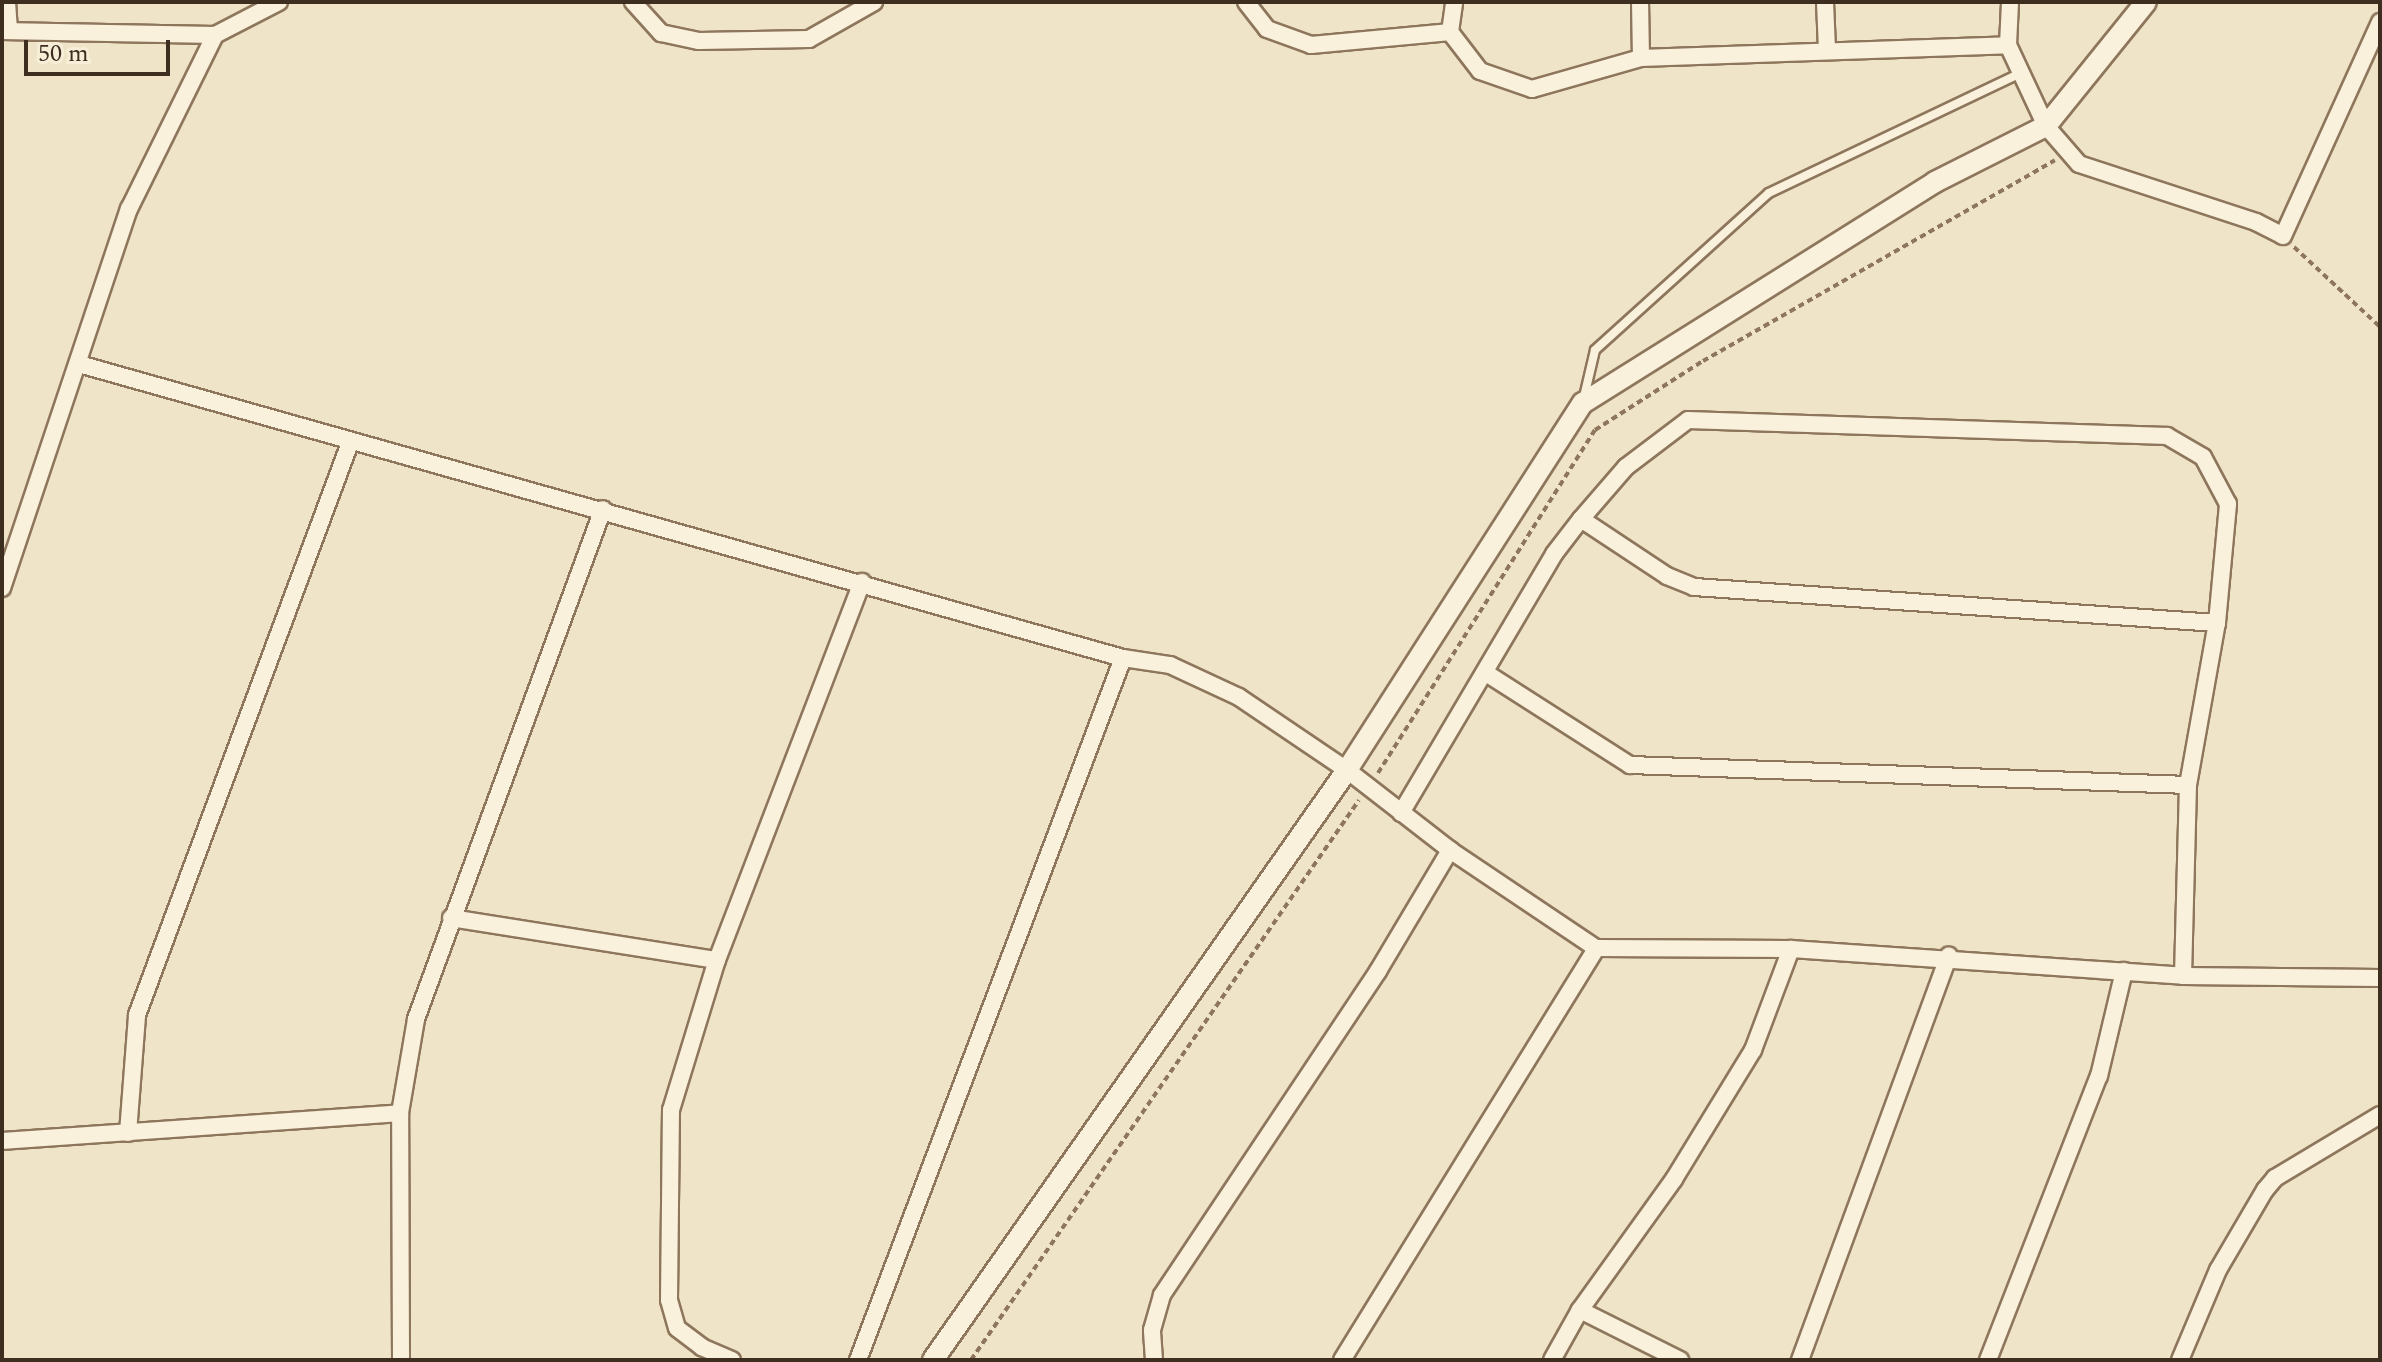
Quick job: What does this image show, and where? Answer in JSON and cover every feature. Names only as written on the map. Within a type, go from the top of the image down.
[{"type":"street","points":[[7,2],[6,31],[215,35],[279,2]]},
{"type":"street","points":[[633,2],[661,33],[699,41],[809,39],[874,2]]},
{"type":"street","points":[[1246,2],[1267,29],[1311,45],[1450,32]]},
{"type":"street","points":[[1454,2],[1450,32],[1480,71],[1532,89],[1641,58],[2008,45]]},
{"type":"street","points":[[1640,2],[1641,58]]},
{"type":"street","points":[[1825,2],[1827,50]]},
{"type":"street","points":[[2010,2],[2008,45],[2019,74],[2046,126],[2079,164],[2256,222],[2283,236],[2380,22]]},
{"type":"street","points":[[933,1360],[1347,770],[1583,403],[1935,182],[2046,126],[2146,2]]},
{"type":"street","points":[[4,577],[79,364],[129,209],[215,35]]},
{"type":"street","points":[[79,364],[350,443],[603,509],[1123,658],[1170,665],[1239,697],[1347,770],[1450,850],[1596,948],[1791,949],[1949,956],[2183,976],[2380,978]]},
{"type":"street","points":[[1401,813],[1554,554],[1626,467],[1688,420],[2167,436],[2203,457],[2228,504],[2217,623],[2188,785],[2183,976]]},
{"type":"street","points":[[128,1133],[137,1015],[350,443]]},
{"type":"street","points":[[401,1360],[400,1113],[416,1019],[603,509]]},
{"type":"street","points":[[1581,519],[1667,576],[1694,587],[2217,623]]},
{"type":"street","points":[[732,1360],[702,1347],[677,1328],[669,1300],[671,1110],[717,960],[862,582]]},
{"type":"street","points":[[858,1360],[1123,658]]},
{"type":"street","points":[[1486,673],[1630,765],[2188,785]]},
{"type":"street","points":[[1154,1360],[1152,1330],[1162,1295],[1274,1131],[1450,850]]},
{"type":"street","points":[[451,918],[717,960]]},
{"type":"street","points":[[1342,1360],[1596,948]]},
{"type":"street","points":[[1552,1360],[1580,1310],[1674,1179],[1753,1050],[1791,949]]},
{"type":"street","points":[[1800,1360],[1949,956]]},
{"type":"street","points":[[1988,1360],[2099,1076],[2124,971]]},
{"type":"street","points":[[2,1141],[400,1113]]},
{"type":"street","points":[[2180,1360],[2218,1270],[2265,1190],[2275,1178],[2380,1115]]},
{"type":"street","points":[[1580,1310],[1680,1360]]},
{"type":"lane","points":[[1583,403],[1595,350],[1769,193],[2019,74]]},
{"type":"path","points":[[2283,236],[2380,327]]}]
